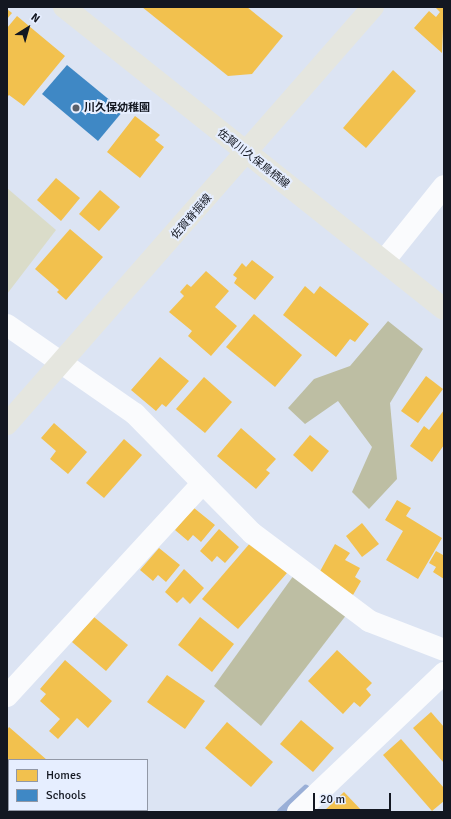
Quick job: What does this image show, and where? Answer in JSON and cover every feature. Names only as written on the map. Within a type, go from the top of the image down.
[{"type":"main road","name":"佐賀川久保鳥栖線","points":[[64,7],[247,154],[444,309]]},
{"type":"main road","name":"佐賀脊振線","points":[[7,424],[62,365],[247,154],[373,7]]},
{"type":"street","points":[[384,261],[444,186]]},
{"type":"street","points":[[7,325],[62,365],[135,414],[252,533],[369,621],[444,650]]},
{"type":"street","points":[[7,696],[203,484]]},
{"type":"street","points":[[298,812],[444,673]]},
{"type":"green space","points":[[7,188],[56,230],[7,294]]},
{"type":"green space","points":[[388,321],[423,349],[390,403],[397,479],[369,509],[352,492],[372,447],[338,401],[305,424],[288,408],[314,379],[350,366]]},
{"type":"green space","points":[[294,575],[347,614],[261,726],[214,686]]},
{"type":"green space","points":[[76,811],[78,812],[42,812]]},
{"type":"building: Homes","points":[[142,7],[247,7],[283,36],[252,74],[228,76]]},
{"type":"building: Homes","points":[[435,7],[444,7],[442,53],[414,28],[429,11],[436,17],[440,12]]},
{"type":"building: Homes","points":[[7,9],[12,13],[7,19]]},
{"type":"building: Homes","points":[[17,16],[65,56],[24,106],[9,95],[7,97],[7,28]]},
{"type":"building: Homes","points":[[393,70],[416,91],[366,148],[343,128]]},
{"type":"building: Homes","points":[[135,116],[160,135],[155,140],[164,147],[140,178],[107,152]]},
{"type":"building: Homes","points":[[56,178],[80,198],[61,221],[37,200]]},
{"type":"building: Homes","points":[[100,190],[120,207],[99,231],[79,214]]},
{"type":"building: Homes","points":[[70,229],[103,257],[66,300],[57,292],[59,290],[35,269]]},
{"type":"building: Homes","points":[[252,260],[274,277],[255,300],[234,283],[237,278],[233,275],[242,263],[246,267]]},
{"type":"building: Homes","points":[[206,271],[229,291],[215,307],[237,326],[211,356],[188,336],[192,331],[169,312],[184,296],[180,292],[187,284],[191,287]]},
{"type":"building: Homes","points":[[305,286],[314,294],[320,286],[369,324],[355,342],[350,339],[336,357],[283,315]]},
{"type":"building: Homes","points":[[254,314],[302,355],[275,387],[226,347]]},
{"type":"building: Homes","points":[[160,357],[189,381],[166,407],[162,404],[156,411],[131,390]]},
{"type":"building: Homes","points":[[426,376],[443,389],[418,423],[401,411]]},
{"type":"building: Homes","points":[[204,377],[232,402],[205,433],[176,409]]},
{"type":"building: Homes","points":[[444,410],[444,445],[432,462],[410,446],[424,426],[429,430]]},
{"type":"building: Homes","points":[[54,423],[87,452],[68,474],[50,459],[56,451],[41,438]]},
{"type":"building: Homes","points":[[241,428],[276,459],[266,470],[270,473],[256,489],[217,456]]},
{"type":"building: Homes","points":[[310,435],[329,451],[312,472],[293,455]]},
{"type":"building: Homes","points":[[124,439],[142,455],[104,498],[86,483]]},
{"type":"building: Homes","points":[[397,500],[411,508],[406,516],[442,538],[418,579],[386,560],[403,531],[385,520]]},
{"type":"building: Homes","points":[[194,508],[215,525],[201,542],[193,535],[188,541],[175,530]]},
{"type":"building: Homes","points":[[362,523],[379,544],[362,557],[346,536]]},
{"type":"building: Homes","points":[[219,529],[239,547],[225,563],[217,556],[212,562],[200,551]]},
{"type":"building: Homes","points":[[251,542],[287,573],[238,629],[202,599]]},
{"type":"building: Homes","points":[[335,544],[350,553],[345,560],[360,568],[355,577],[361,581],[353,595],[318,575]]},
{"type":"building: Homes","points":[[159,548],[180,565],[166,582],[158,575],[153,581],[140,570]]},
{"type":"building: Homes","points":[[436,551],[443,555],[444,553],[444,579],[433,572],[436,567],[429,563]]},
{"type":"building: Homes","points":[[184,569],[204,588],[190,604],[183,597],[177,603],[165,592]]},
{"type":"building: Homes","points":[[94,617],[128,645],[106,671],[72,642]]},
{"type":"building: Homes","points":[[200,617],[234,644],[212,672],[178,645]]},
{"type":"building: Homes","points":[[337,650],[372,683],[366,689],[371,695],[360,707],[354,702],[343,714],[308,681]]},
{"type":"building: Homes","points":[[65,660],[112,701],[88,728],[77,718],[58,739],[49,731],[60,719],[40,701],[46,694],[40,689]]},
{"type":"building: Homes","points":[[167,675],[205,701],[185,729],[147,702]]},
{"type":"building: Homes","points":[[431,712],[444,727],[444,763],[413,728]]},
{"type":"building: Homes","points":[[301,720],[334,748],[313,772],[280,744]]},
{"type":"building: Homes","points":[[227,722],[273,762],[251,787],[205,748]]},
{"type":"building: Homes","points":[[9,727],[46,759],[8,759],[7,730]]},
{"type":"building: Homes","points":[[401,739],[444,788],[444,801],[432,811],[383,755]]},
{"type":"building: Homes","points":[[344,792],[363,812],[323,812]]},
{"type":"building: Schools","points":[[67,65],[123,111],[98,141],[42,94]]},
{"type":"waterway","points":[[281,812],[306,789]]},
{"type":"place","name":"川久保幼稚園","points":[[76,108]]}]
